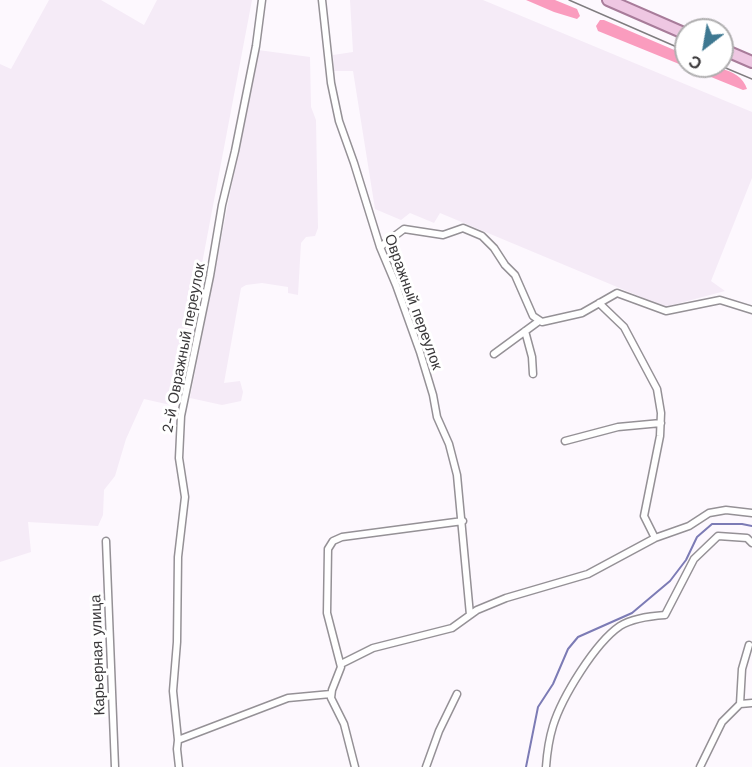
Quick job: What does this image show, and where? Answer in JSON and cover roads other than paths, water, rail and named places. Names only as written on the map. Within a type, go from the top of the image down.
[{"type":"main road","points":[[609,0],[674,29]]},
{"type":"main road","points":[[734,54],[752,62]]},
{"type":"street","name":"2-й Овражный переулок","points":[[179,767],[172,691],[178,621],[178,557],[185,497],[178,458],[181,416],[222,205],[245,104],[262,0]]},
{"type":"street","name":"Овражный переулок","points":[[322,0],[336,108],[380,248],[420,352],[437,417],[449,444],[457,475],[470,615]]},
{"type":"street","points":[[380,248],[404,229],[443,235],[463,228],[474,232],[488,240],[505,265],[515,275],[533,316],[539,321]]},
{"type":"street","points":[[494,354],[539,321],[576,315],[617,293],[666,311],[720,300],[752,310]]},
{"type":"street","points":[[599,303],[624,327],[657,389],[661,423],[644,516],[655,538]]},
{"type":"street","points":[[525,331],[534,374]]},
{"type":"street","points":[[565,441],[618,427],[661,423]]},
{"type":"street","points":[[341,664],[373,648],[452,628],[470,615],[506,598],[588,574],[655,538],[689,526],[709,513],[726,510],[752,513]]},
{"type":"street","points":[[355,767],[344,724],[331,694],[341,670],[341,664],[327,613],[327,556],[330,544],[342,537],[463,521]]},
{"type":"street","points":[[546,767],[553,725],[564,698],[610,634],[622,624],[645,617],[665,615],[694,559],[718,536],[747,538],[752,543]]},
{"type":"street","name":"Карьерная улица","points":[[106,541],[115,767]]},
{"type":"street","points":[[740,704],[742,669],[748,645]]},
{"type":"street","points":[[178,740],[288,698],[331,694]]},
{"type":"street","points":[[426,767],[439,731],[457,694]]},
{"type":"street","points":[[700,767],[722,722],[740,704],[752,703]]},
{"type":"waterway","points":[[526,767],[538,707],[553,684],[568,649],[578,637],[632,613],[670,581],[686,560],[697,537],[712,524],[752,526]]},
{"type":"tram line","points":[[569,0],[674,46]]},
{"type":"tram line","points":[[734,71],[752,79]]}]
